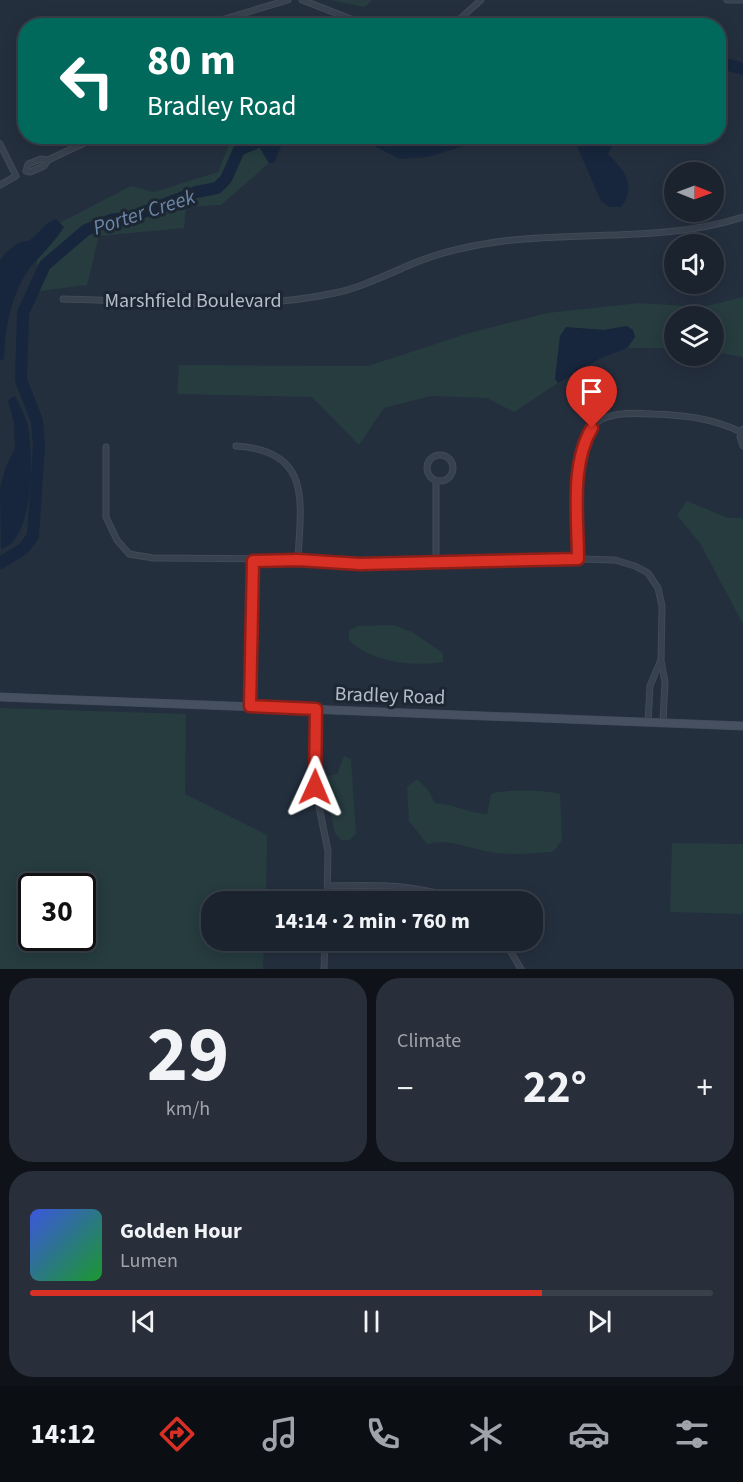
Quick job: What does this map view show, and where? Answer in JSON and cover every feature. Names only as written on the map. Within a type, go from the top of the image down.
[{"type":"street","points":[[228,18],[288,0]]},
{"type":"street","points":[[303,0],[349,18]]},
{"type":"street","points":[[461,18],[481,0]]},
{"type":"street","points":[[727,0],[743,0]]},
{"type":"street","points":[[0,144],[16,176],[0,185]]},
{"type":"street","points":[[48,160],[82,144]]},
{"type":"street","name":"Marshfield Boulevard","points":[[63,299],[254,304],[302,300],[372,282],[414,263],[449,252],[503,241],[686,231],[743,217]]},
{"type":"street","points":[[578,559],[578,489],[583,443],[592,428],[602,419],[636,413],[685,415],[742,430],[743,446]]},
{"type":"street","points":[[236,446],[265,450],[281,459],[296,475],[301,505],[298,560]]},
{"type":"street","points":[[106,447],[106,518],[117,540],[129,554],[153,558],[298,560],[360,564],[615,560],[648,573],[658,588],[663,606],[661,661],[665,682],[663,722]]},
{"type":"street","points":[[443,455],[453,463],[453,472],[448,479],[436,481],[429,476],[427,467],[430,459],[443,455]]},
{"type":"street","points":[[436,481],[436,562]]},
{"type":"street","points":[[250,706],[253,561]]},
{"type":"street","points":[[648,722],[650,686],[661,661]]},
{"type":"street","name":"Bradley Road","points":[[0,696],[743,726]]},
{"type":"street","points":[[316,709],[315,787],[328,850],[328,891]]},
{"type":"street","points":[[328,886],[395,885],[435,891]]},
{"type":"street","points":[[324,969],[325,951]]},
{"type":"street","points":[[510,951],[521,969]]},
{"type":"green space","points":[[330,0],[372,0],[365,7]]},
{"type":"green space","points":[[229,144],[259,144],[269,163],[221,205],[186,207],[184,228],[99,236],[87,285],[40,291],[34,236],[131,186],[154,192],[218,172]]},
{"type":"green space","points":[[743,297],[743,357],[724,354],[724,306],[706,306]]},
{"type":"green space","points":[[639,303],[686,306],[664,306],[664,348],[627,348],[635,337],[627,326],[604,330],[566,328],[560,337],[555,379],[558,383],[514,412],[487,398],[431,396],[384,408],[359,445],[312,397],[177,394],[179,365],[368,366],[466,334],[547,313]]},
{"type":"green space","points":[[687,501],[728,518],[743,518],[743,624],[700,543],[677,515]]},
{"type":"green space","points":[[393,625],[412,632],[443,653],[443,662],[419,664],[380,658],[349,640],[349,630],[358,626]]},
{"type":"green space","points":[[0,708],[186,714],[185,794],[267,835],[266,891],[201,891],[201,951],[264,951],[263,969],[0,969]]},
{"type":"green space","points":[[344,756],[351,759],[356,834],[349,840],[341,840],[335,833],[324,784],[326,776],[337,774]]},
{"type":"green space","points":[[417,779],[428,790],[435,803],[487,814],[491,794],[496,792],[525,791],[560,794],[562,840],[553,852],[524,854],[487,852],[444,842],[427,844],[409,821],[407,787]]},
{"type":"green space","points":[[672,843],[743,844],[743,914],[670,912]]},
{"type":"water","points":[[259,144],[282,144],[274,163],[269,163]]},
{"type":"water","points":[[371,144],[470,144],[428,157],[399,159]]},
{"type":"water","points":[[576,144],[616,144],[612,146],[608,154],[623,172],[628,192],[621,207],[609,207],[601,201]]},
{"type":"water","points":[[56,219],[64,227],[26,273],[20,284],[8,321],[4,359],[0,360],[0,261],[12,247],[29,241],[48,223]]},
{"type":"water","points":[[627,326],[633,330],[635,337],[627,348],[601,358],[558,383],[555,379],[560,336],[566,327],[604,330]]},
{"type":"water","points":[[15,396],[27,422],[31,472],[26,512],[20,530],[12,542],[1,549],[0,488],[5,469],[15,448],[14,423],[8,400]]},
{"type":"waterway","name":"Porter Creek","points":[[726,65],[743,69]]},
{"type":"waterway","name":"Porter Creek","points":[[0,563],[23,549],[33,536],[39,445],[37,421],[21,380],[23,313],[45,265],[86,230],[111,220],[131,217],[196,192],[217,188],[226,179],[239,150],[253,144]]},
{"type":"route","points":[[315,787],[316,709],[250,706],[253,561],[298,560],[360,564],[578,559],[578,489],[583,443],[592,428]]}]
